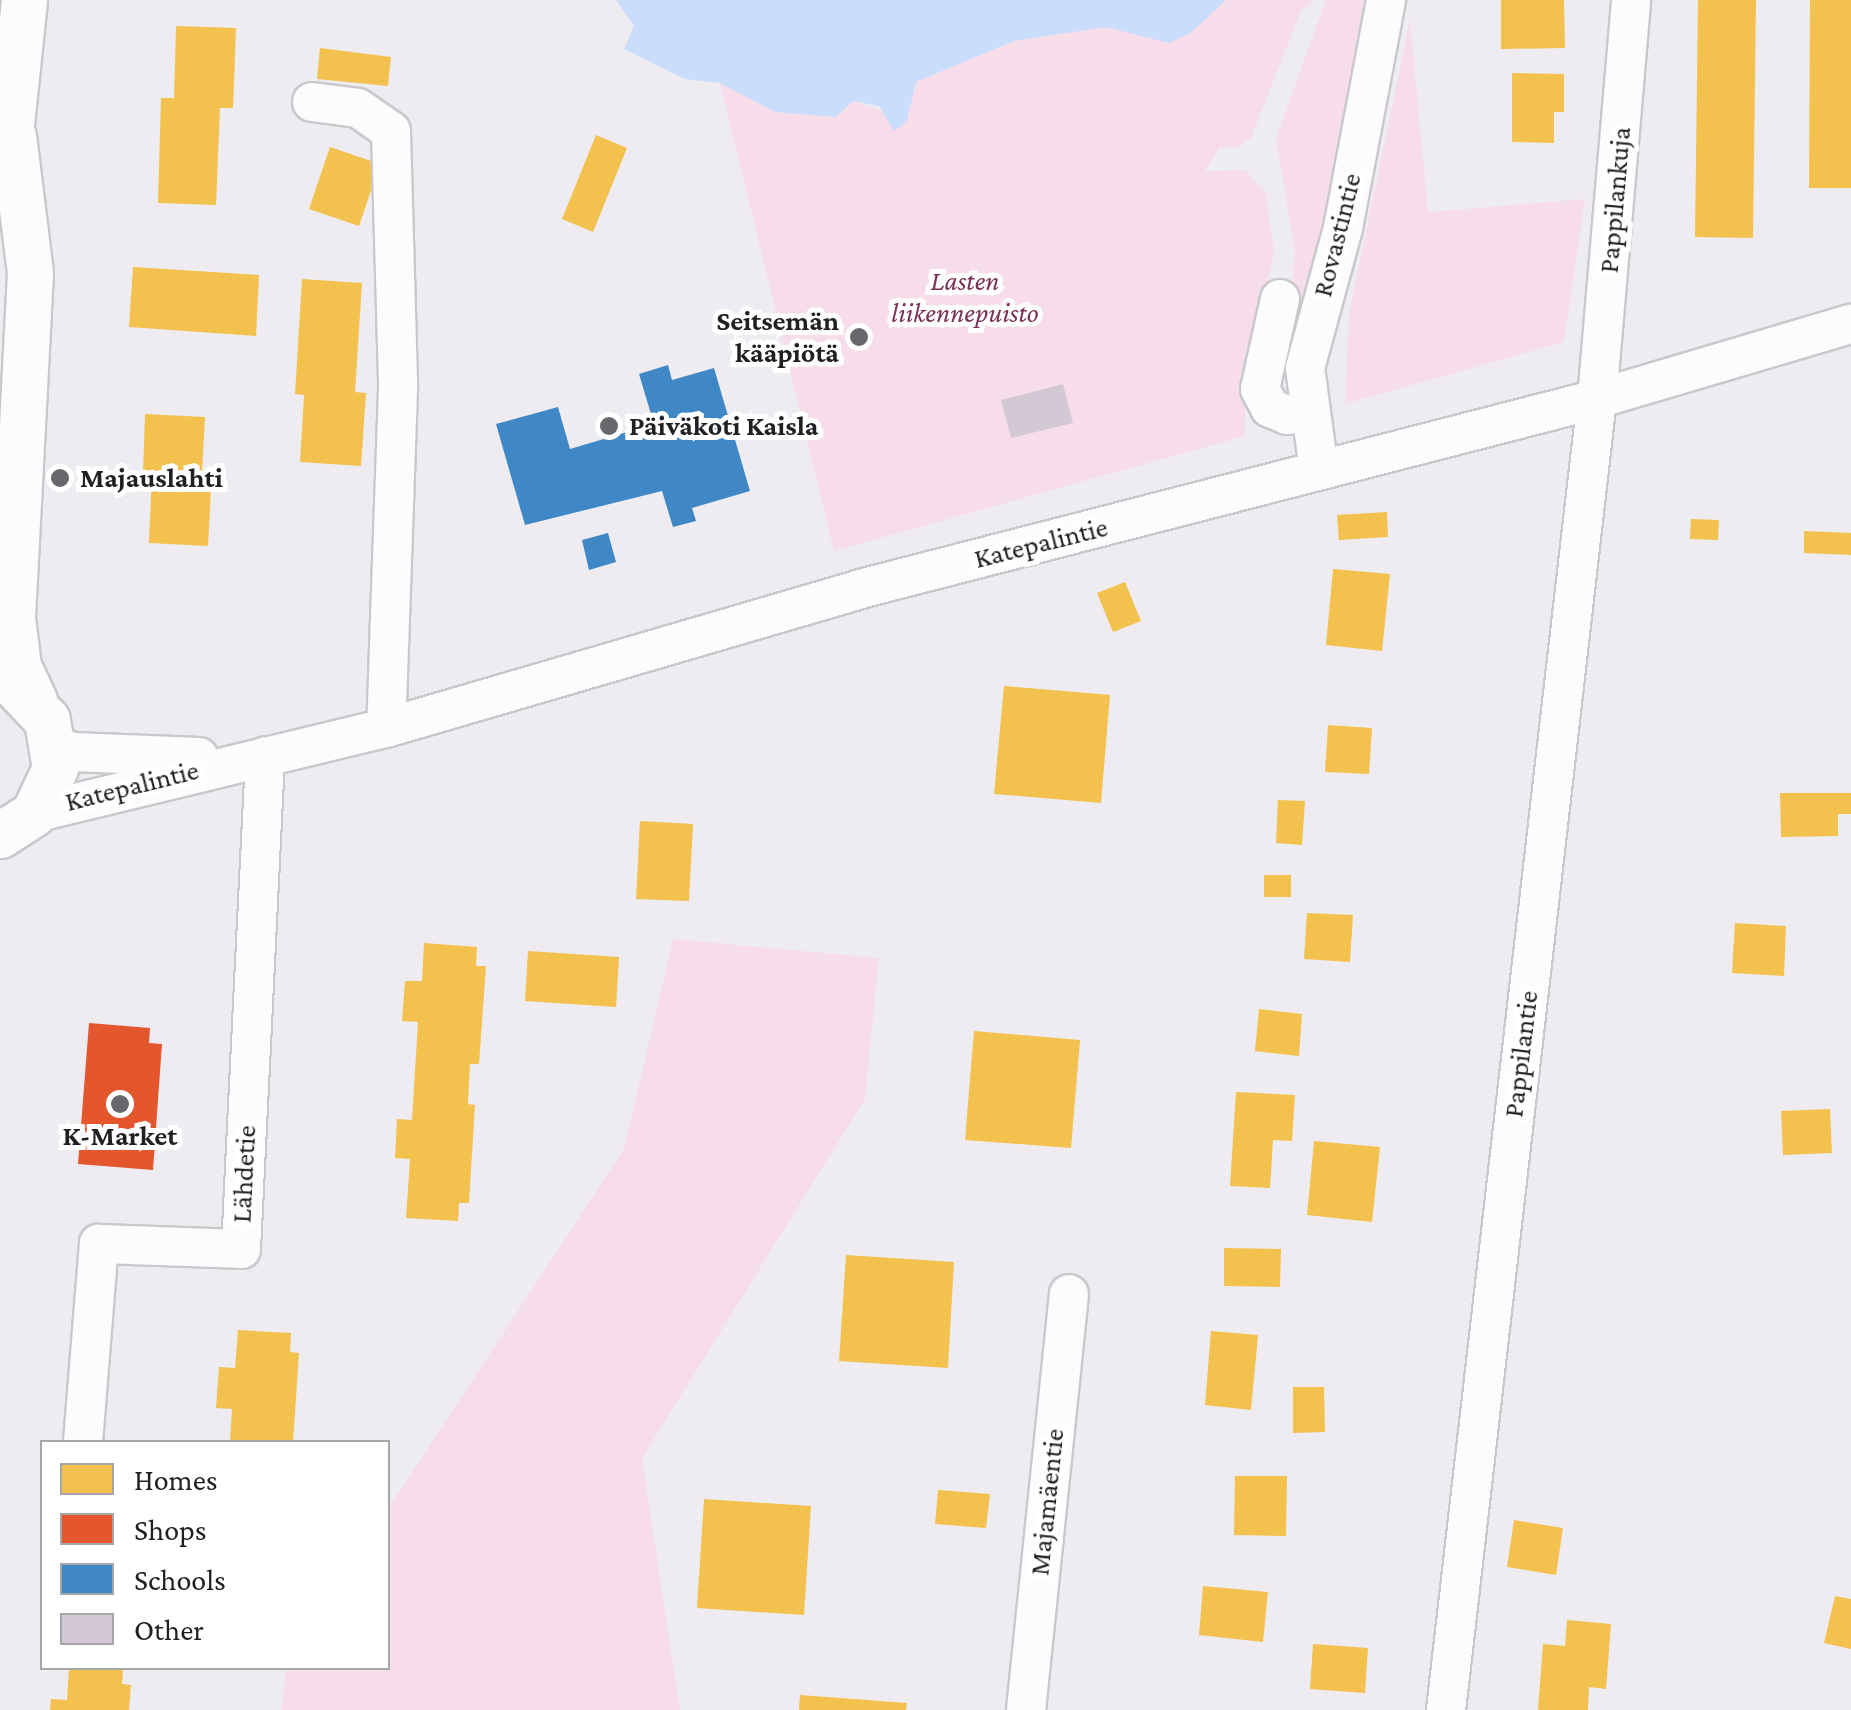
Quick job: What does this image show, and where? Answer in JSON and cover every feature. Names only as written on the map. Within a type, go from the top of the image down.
[{"type":"main road","points":[[0,193],[13,136],[24,0]]},
{"type":"main road","points":[[13,136],[30,273],[12,618],[17,688],[54,744],[48,792],[17,824]]},
{"type":"street","name":"Rovastintie","points":[[1319,470],[1308,412],[1309,344],[1343,228],[1386,0]]},
{"type":"street","name":"Pappilankuja","points":[[1598,399],[1631,0]]},
{"type":"street","points":[[312,102],[358,108],[391,130],[398,389],[386,728]]},
{"type":"street","points":[[1280,299],[1260,389],[1270,408],[1287,416],[1308,412]]},
{"type":"street","name":"Katepalintie","points":[[17,824],[248,759],[386,728],[860,589],[1598,399],[1851,324]]},
{"type":"street","name":"Pappilantie","points":[[1446,1710],[1598,399]]},
{"type":"street","name":"Katepalintie","points":[[54,744],[72,752],[248,759]]},
{"type":"street","name":"Lähdetie","points":[[83,1440],[99,1244],[240,1250],[248,759]]},
{"type":"street","name":"Majamäentie","points":[[1026,1710],[1069,1294]]},
{"type":"green space","name":"Lasten liikennepuisto","points":[[1226,0],[1312,0],[1301,11],[1251,138],[1236,148],[1219,147],[1205,171],[1245,170],[1266,194],[1274,252],[1245,397],[1245,436],[834,551],[720,83],[775,112],[836,117],[853,101],[907,120],[916,82],[1015,41],[1106,27],[1191,32]]},
{"type":"green space","points":[[1326,0],[1365,0],[1307,312],[1291,309],[1295,251],[1276,138]]},
{"type":"green space","points":[[1410,20],[1428,212],[1585,199],[1564,342],[1345,404],[1349,314]]},
{"type":"green space","points":[[673,939],[879,958],[865,1099],[642,1458],[680,1710],[282,1710],[286,1670],[390,1670],[390,1506],[624,1149]]},
{"type":"water","points":[[616,0],[1226,0],[1191,33],[1169,43],[1106,27],[1014,41],[916,82],[907,121],[894,131],[879,106],[853,101],[836,117],[775,112],[720,83],[685,79],[624,49],[634,26]]},
{"type":"building: Homes","points":[[1501,0],[1564,0],[1565,48],[1501,49]]},
{"type":"building: Homes","points":[[1698,0],[1756,0],[1753,238],[1695,237]]},
{"type":"building: Homes","points":[[1810,0],[1851,0],[1851,188],[1809,188]]},
{"type":"building: Homes","points":[[176,26],[236,28],[233,108],[220,108],[216,205],[158,203],[161,98],[174,98]]},
{"type":"building: Homes","points":[[320,48],[391,57],[388,86],[317,79]]},
{"type":"building: Homes","points":[[1512,73],[1564,74],[1564,112],[1554,112],[1554,143],[1512,142]]},
{"type":"building: Homes","points":[[596,135],[627,148],[593,232],[562,219]]},
{"type":"building: Homes","points":[[330,147],[380,164],[359,226],[309,209]]},
{"type":"building: Homes","points":[[133,267],[259,275],[256,336],[129,327]]},
{"type":"building: Homes","points":[[302,279],[362,283],[355,392],[366,393],[361,466],[300,462],[304,395],[295,394]]},
{"type":"building: Homes","points":[[145,414],[205,417],[202,470],[212,471],[208,546],[149,543],[152,473],[143,473]]},
{"type":"building: Homes","points":[[1387,512],[1388,537],[1339,540],[1337,515]]},
{"type":"building: Homes","points":[[1691,519],[1719,520],[1718,540],[1690,539]]},
{"type":"building: Homes","points":[[1804,531],[1851,533],[1851,555],[1804,553]]},
{"type":"building: Homes","points":[[1333,569],[1390,574],[1382,651],[1326,645]]},
{"type":"building: Homes","points":[[1125,582],[1141,621],[1113,632],[1097,593]]},
{"type":"building: Homes","points":[[1004,686],[1110,695],[1101,803],[994,794]]},
{"type":"building: Homes","points":[[1328,725],[1372,728],[1369,774],[1325,772]]},
{"type":"building: Homes","points":[[1780,793],[1851,793],[1851,814],[1838,814],[1838,836],[1781,837]]},
{"type":"building: Homes","points":[[1278,800],[1305,801],[1302,845],[1276,843]]},
{"type":"building: Homes","points":[[640,821],[693,824],[689,901],[636,899]]},
{"type":"building: Homes","points":[[1264,875],[1291,875],[1291,897],[1264,897]]},
{"type":"building: Homes","points":[[1307,913],[1353,915],[1350,962],[1304,959]]},
{"type":"building: Homes","points":[[1735,923],[1786,926],[1784,976],[1732,973]]},
{"type":"building: Homes","points":[[424,943],[477,947],[476,966],[486,966],[479,1064],[470,1064],[468,1104],[475,1105],[469,1203],[459,1203],[458,1221],[406,1218],[410,1159],[395,1158],[397,1119],[412,1120],[418,1022],[402,1021],[405,981],[422,981]]},
{"type":"building: Homes","points":[[528,951],[619,957],[616,1007],[525,1001]]},
{"type":"building: Homes","points":[[1259,1009],[1302,1014],[1299,1056],[1255,1051]]},
{"type":"building: Homes","points":[[974,1031],[1080,1040],[1071,1148],[965,1140]]},
{"type":"building: Homes","points":[[1236,1092],[1295,1095],[1292,1141],[1273,1140],[1270,1188],[1230,1186]]},
{"type":"building: Homes","points":[[1830,1109],[1832,1153],[1783,1155],[1781,1111]]},
{"type":"building: Homes","points":[[1314,1141],[1380,1147],[1372,1222],[1307,1215]]},
{"type":"building: Homes","points":[[1224,1248],[1281,1249],[1280,1287],[1224,1286]]},
{"type":"building: Homes","points":[[846,1255],[954,1262],[948,1368],[839,1361]]},
{"type":"building: Homes","points":[[238,1330],[291,1333],[290,1352],[299,1353],[293,1440],[230,1440],[232,1409],[216,1408],[219,1367],[235,1368]]},
{"type":"building: Homes","points":[[1211,1331],[1258,1335],[1251,1410],[1205,1405]]},
{"type":"building: Homes","points":[[1293,1387],[1324,1387],[1325,1432],[1293,1433]]},
{"type":"building: Homes","points":[[1235,1476],[1287,1476],[1286,1536],[1234,1535]]},
{"type":"building: Homes","points":[[938,1490],[990,1494],[986,1528],[935,1524]]},
{"type":"building: Homes","points":[[704,1499],[811,1506],[804,1615],[697,1608]]},
{"type":"building: Homes","points":[[1514,1520],[1563,1528],[1556,1575],[1507,1567]]},
{"type":"building: Homes","points":[[1203,1586],[1268,1592],[1263,1642],[1199,1635]]},
{"type":"building: Homes","points":[[1835,1596],[1851,1599],[1851,1649],[1824,1643]]},
{"type":"building: Homes","points":[[1567,1620],[1611,1624],[1606,1689],[1589,1687],[1588,1710],[1538,1710],[1543,1644],[1565,1646]]},
{"type":"building: Homes","points":[[1313,1644],[1368,1648],[1365,1693],[1310,1689]]},
{"type":"building: Homes","points":[[69,1670],[123,1670],[122,1684],[131,1685],[129,1710],[50,1710],[51,1699],[67,1700]]},
{"type":"building: Homes","points":[[800,1695],[907,1703],[906,1710],[799,1710]]},
{"type":"building: Shops","name":"K-Market","points":[[89,1023],[150,1028],[149,1043],[162,1044],[153,1170],[78,1164]]},
{"type":"building: Schools","points":[[668,365],[672,380],[714,368],[750,491],[692,508],[696,521],[673,527],[662,491],[525,525],[496,424],[558,407],[570,449],[654,424],[639,374]]},
{"type":"building: Schools","points":[[608,533],[616,562],[589,570],[582,540]]},
{"type":"building: Other","points":[[1063,384],[1073,423],[1011,438],[1001,400]]},
{"type":"place","name":"Seitsemän kääpiötä","points":[[859,337]]},
{"type":"place","name":"Päiväkoti Kaisla","points":[[609,426]]},
{"type":"place","name":"Majauslahti","points":[[60,478]]},
{"type":"place","name":"K-Market","points":[[120,1104]]}]
